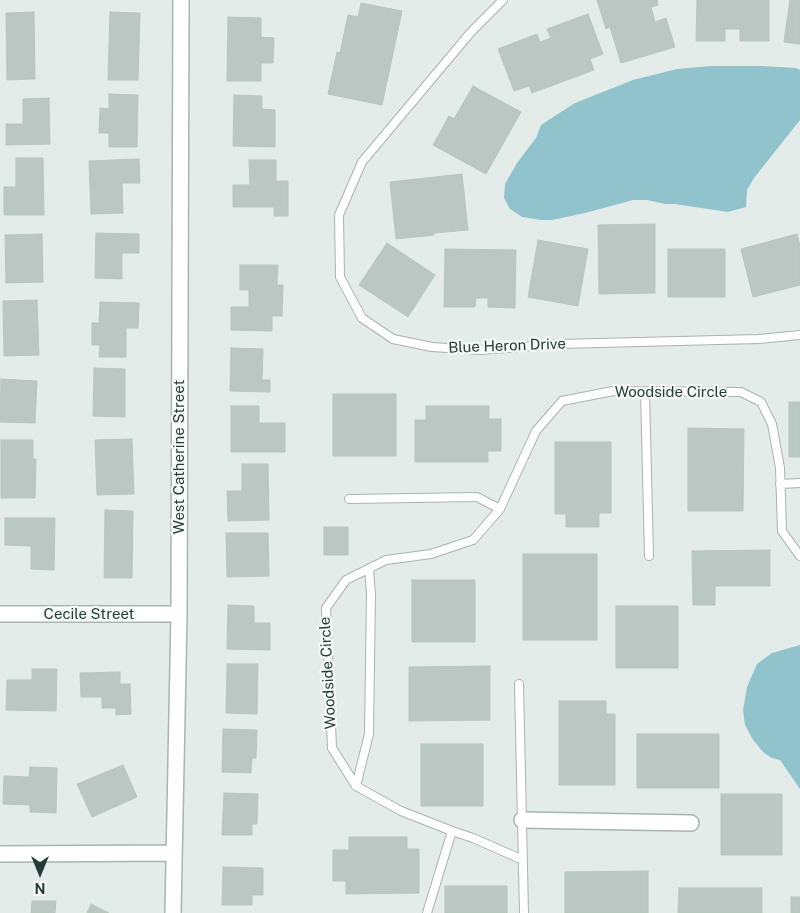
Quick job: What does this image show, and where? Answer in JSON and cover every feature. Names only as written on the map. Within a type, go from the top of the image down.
[{"type":"street","name":"West Catherine Street","points":[[173,913],[179,614],[181,0]]},
{"type":"street","name":"Cecile Street","points":[[0,614],[179,614]]},
{"type":"street","points":[[522,820],[691,823]]},
{"type":"street","points":[[0,854],[174,853]]},
{"type":"lane","name":"Blue Heron Drive","points":[[503,0],[472,32],[362,162],[339,215],[340,277],[362,318],[393,339],[432,347],[480,350],[559,344],[759,339],[800,335]]},
{"type":"lane","name":"Woodside Circle","points":[[523,860],[473,838],[401,811],[356,786],[332,748],[326,608],[346,580],[386,560],[431,554],[473,540],[500,509],[536,431],[562,401],[613,391],[741,392],[761,402],[772,424],[780,468],[782,531],[800,556]]},
{"type":"lane","points":[[645,392],[649,556]]},
{"type":"lane","points":[[780,484],[800,483]]},
{"type":"lane","points":[[349,500],[477,497],[500,509]]},
{"type":"lane","points":[[356,786],[369,734],[369,569]]},
{"type":"lane","points":[[519,684],[524,913]]},
{"type":"lane","points":[[427,913],[452,831]]},
{"type":"water","points":[[711,66],[762,66],[796,68],[800,70],[800,120],[754,178],[747,190],[746,207],[728,212],[647,200],[633,200],[552,220],[522,217],[510,209],[504,198],[505,184],[517,163],[536,138],[541,125],[575,103],[633,80],[677,69]]},
{"type":"water","points":[[800,645],[800,789],[780,760],[764,753],[753,740],[745,725],[743,710],[747,687],[757,664],[772,653]]},
{"type":"building","points":[[597,0],[657,0],[658,5],[651,7],[655,22],[666,18],[675,47],[621,63],[610,27],[606,29]]},
{"type":"building","points":[[697,0],[769,0],[769,41],[740,41],[740,29],[725,29],[725,41],[696,41]]},
{"type":"building","points":[[790,0],[800,0],[800,44],[784,42]]},
{"type":"building","points":[[361,3],[402,11],[382,105],[328,94],[337,52],[340,53],[348,15],[358,17]]},
{"type":"building","points":[[34,12],[35,79],[7,80],[6,13]]},
{"type":"building","points":[[110,12],[140,13],[138,80],[108,80]]},
{"type":"building","points":[[588,14],[603,54],[590,59],[594,70],[532,93],[529,86],[514,91],[498,49],[537,34],[540,42],[551,38],[547,29]]},
{"type":"building","points":[[228,17],[261,18],[261,37],[274,38],[273,63],[261,63],[261,81],[227,81]]},
{"type":"building","points":[[473,86],[521,112],[486,174],[433,145],[449,116],[454,119]]},
{"type":"building","points":[[109,94],[138,95],[137,147],[109,147],[109,133],[99,133],[100,108],[109,109]]},
{"type":"building","points":[[234,95],[262,96],[262,109],[275,110],[275,147],[233,146]]},
{"type":"building","points":[[49,98],[50,144],[6,145],[6,124],[23,124],[23,99]]},
{"type":"building","points":[[16,158],[43,158],[44,215],[4,215],[4,187],[16,187]]},
{"type":"building","points":[[139,159],[140,183],[122,183],[123,213],[91,214],[89,161]]},
{"type":"building","points":[[249,160],[276,160],[276,181],[288,181],[288,216],[274,216],[274,207],[233,207],[233,185],[250,185]]},
{"type":"building","points":[[462,174],[468,230],[396,239],[390,182]]},
{"type":"building","points":[[655,224],[655,293],[599,294],[598,225]]},
{"type":"building","points":[[96,233],[139,234],[139,253],[122,253],[122,279],[95,278]]},
{"type":"building","points":[[42,234],[43,282],[6,283],[5,235]]},
{"type":"building","points":[[797,234],[800,246],[800,285],[753,297],[741,249]]},
{"type":"building","points":[[538,240],[588,249],[578,306],[528,297]]},
{"type":"building","points":[[387,243],[435,275],[408,317],[359,285]]},
{"type":"building","points":[[445,249],[516,250],[515,308],[488,307],[488,298],[476,298],[475,307],[444,307]]},
{"type":"building","points":[[668,249],[725,249],[725,297],[668,297]]},
{"type":"building","points":[[240,265],[278,265],[277,285],[283,285],[282,316],[272,316],[272,331],[231,330],[231,307],[249,307],[249,290],[240,290]]},
{"type":"building","points":[[37,300],[39,355],[4,356],[3,301]]},
{"type":"building","points":[[100,302],[139,303],[138,328],[126,328],[126,357],[99,357],[100,345],[92,345],[92,323],[99,323]]},
{"type":"building","points":[[231,348],[263,349],[262,380],[270,380],[270,392],[230,391]]},
{"type":"building","points":[[94,368],[125,369],[125,417],[93,416]]},
{"type":"building","points":[[1,379],[37,381],[35,423],[0,422]]},
{"type":"building","points":[[333,394],[396,394],[396,456],[333,456]]},
{"type":"building","points":[[789,402],[800,402],[800,457],[789,457]]},
{"type":"building","points":[[231,406],[259,406],[259,423],[285,423],[285,452],[231,452]]},
{"type":"building","points":[[426,406],[489,406],[489,419],[501,419],[501,451],[488,451],[488,462],[415,462],[415,420],[426,420]]},
{"type":"building","points":[[688,428],[744,429],[743,511],[688,511]]},
{"type":"building","points":[[132,439],[134,494],[97,495],[95,440]]},
{"type":"building","points":[[1,440],[33,440],[33,459],[36,459],[35,498],[1,498]]},
{"type":"building","points":[[555,442],[611,442],[611,513],[599,513],[599,527],[566,527],[566,514],[555,514]]},
{"type":"building","points":[[242,464],[268,464],[269,520],[228,521],[227,491],[242,491]]},
{"type":"building","points":[[105,510],[133,511],[132,578],[104,578]]},
{"type":"building","points":[[5,518],[55,518],[54,570],[31,569],[31,546],[5,545]]},
{"type":"building","points":[[324,527],[348,527],[348,555],[324,555]]},
{"type":"building","points":[[226,533],[268,533],[269,576],[227,577]]},
{"type":"building","points":[[770,550],[770,586],[715,586],[715,605],[693,605],[692,551]]},
{"type":"building","points":[[523,554],[597,554],[597,640],[523,640]]},
{"type":"building","points":[[412,580],[475,580],[475,642],[412,642]]},
{"type":"building","points":[[228,605],[254,606],[254,623],[270,623],[270,650],[227,649]]},
{"type":"building","points":[[616,606],[678,606],[678,668],[616,668]]},
{"type":"building","points":[[227,664],[258,664],[257,714],[226,713]]},
{"type":"building","points":[[490,666],[490,720],[409,721],[409,667]]},
{"type":"building","points":[[32,669],[57,669],[56,711],[6,710],[7,680],[32,680]]},
{"type":"building","points":[[120,672],[120,684],[130,684],[131,714],[116,715],[116,708],[102,708],[102,697],[81,697],[80,673]]},
{"type":"building","points":[[559,701],[606,701],[606,714],[615,714],[615,785],[559,785]]},
{"type":"building","points":[[223,729],[257,730],[256,758],[252,758],[251,773],[222,772]]},
{"type":"building","points":[[637,734],[719,734],[719,788],[637,788]]},
{"type":"building","points":[[421,744],[483,744],[483,806],[421,806]]},
{"type":"building","points":[[123,765],[137,797],[92,817],[77,784]]},
{"type":"building","points":[[30,767],[57,768],[56,813],[30,812],[30,805],[3,804],[4,776],[29,777]]},
{"type":"building","points":[[224,793],[258,794],[257,824],[252,824],[252,835],[222,835]]},
{"type":"building","points":[[721,794],[782,794],[782,855],[721,855]]},
{"type":"building","points":[[349,837],[407,837],[407,849],[419,849],[419,893],[346,894],[346,881],[333,881],[333,850],[349,850]]},
{"type":"building","points":[[223,867],[263,868],[263,895],[252,895],[252,905],[222,905]]},
{"type":"building","points":[[648,871],[648,913],[565,913],[565,872]]},
{"type":"building","points":[[445,886],[507,886],[507,913],[445,913]]},
{"type":"building","points":[[679,888],[762,888],[762,913],[678,913]]},
{"type":"building","points":[[791,897],[800,897],[800,913],[791,913]]},
{"type":"building","points":[[32,901],[56,901],[55,913],[31,913]]},
{"type":"building","points":[[91,904],[109,913],[87,913]]}]
